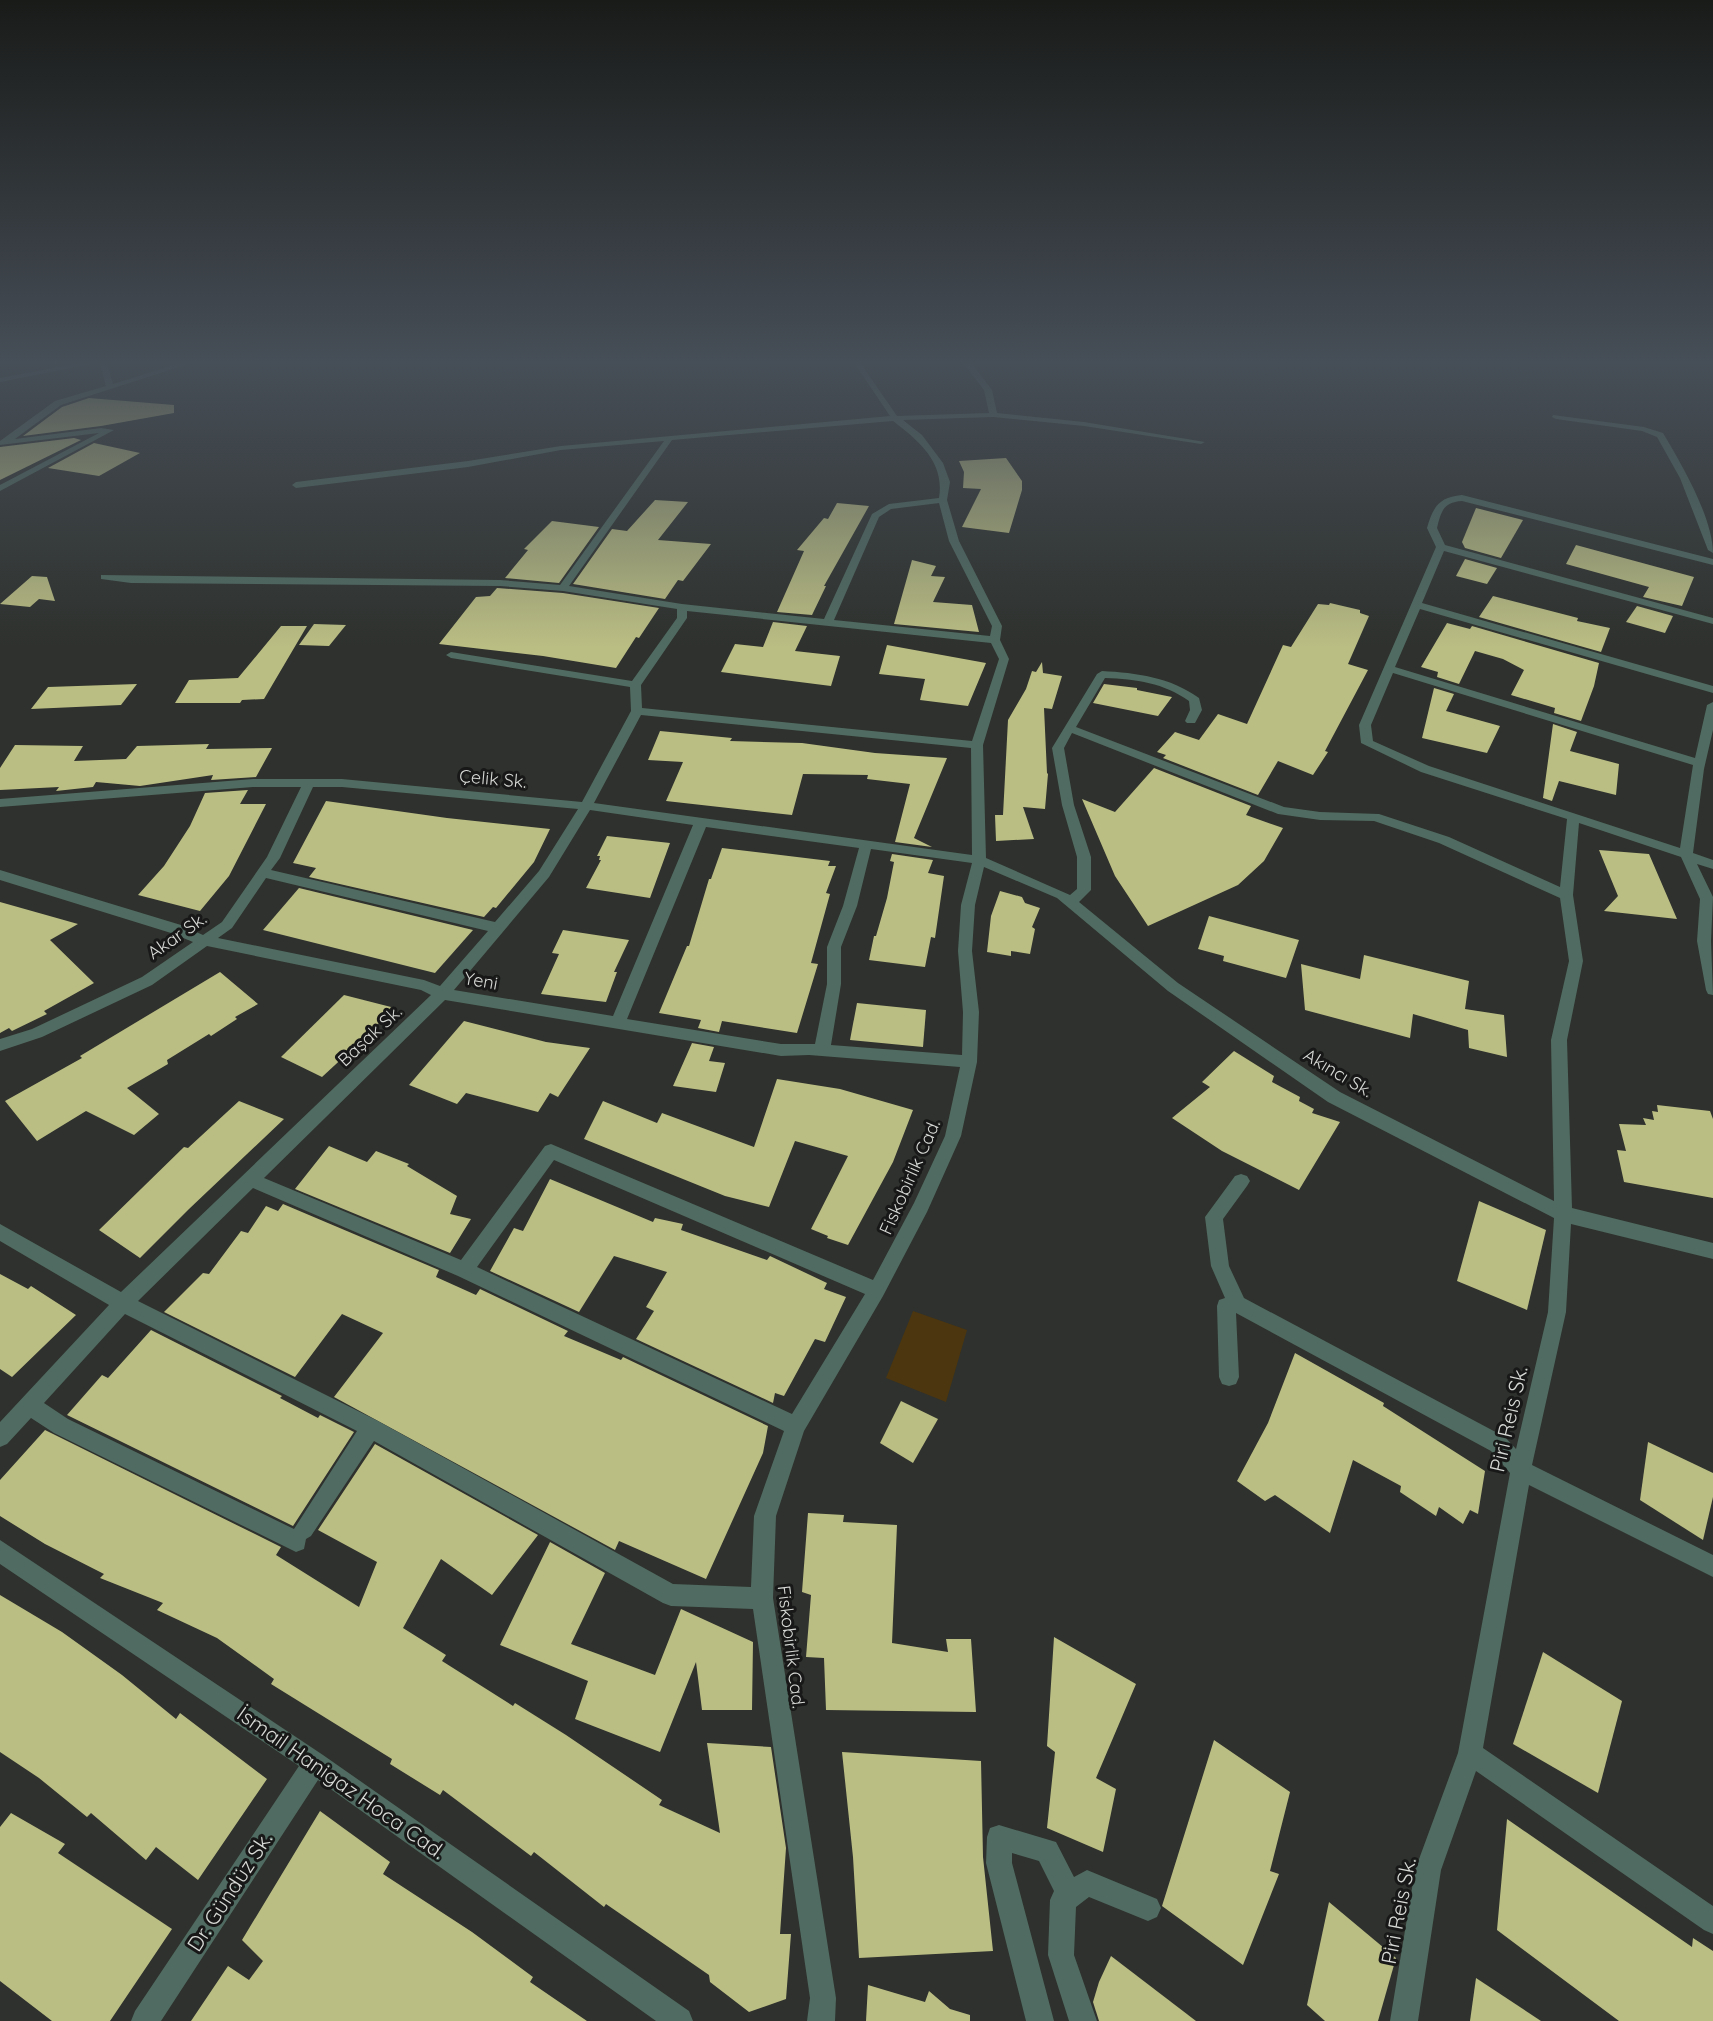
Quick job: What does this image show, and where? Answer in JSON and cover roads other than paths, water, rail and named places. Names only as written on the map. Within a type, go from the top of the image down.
[{"type":"street","points":[[0,488],[56,458]]},
{"type":"street","points":[[296,485],[501,458]]},
{"type":"street","points":[[563,588],[656,458]]},
{"type":"street","name":"Fiskobirlik Cad.","points":[[821,2021],[824,1998],[762,1598],[765,1516],[796,1426],[877,1290],[921,1207],[953,1136],[969,1062],[970,1012],[965,951],[968,905],[979,860],[977,745],[1004,659],[996,640],[997,626],[954,541],[943,500],[946,482],[937,458]]},
{"type":"street","points":[[1673,458],[1684,478],[1713,550]]},
{"type":"street","points":[[1713,561],[1462,498],[1449,498],[1441,502],[1432,528],[1441,547],[1365,725],[1367,742],[1425,770],[1713,865]]},
{"type":"street","points":[[827,623],[875,516],[890,507],[943,500]]},
{"type":"street","points":[[1441,547],[1713,621]]},
{"type":"street","points":[[104,577],[131,580],[500,584],[563,588],[682,607],[996,640]]},
{"type":"street","points":[[1417,605],[1713,690]]},
{"type":"street","points":[[682,607],[682,618],[635,685],[637,711],[977,745]]},
{"type":"street","points":[[451,655],[635,685]]},
{"type":"street","points":[[1390,669],[1488,698],[1579,729],[1700,763]]},
{"type":"street","points":[[1071,902],[1084,890],[1084,856],[1068,805],[1058,748],[1102,674],[1161,681],[1183,690],[1195,700],[1196,710],[1191,720]]},
{"type":"street","points":[[1713,705],[1700,763],[1687,855],[1707,899],[1704,941],[1713,990]]},
{"type":"street","name":"Başak Sk.","points":[[0,1437],[123,1303],[442,994],[544,874],[586,806],[637,711]]},
{"type":"street","points":[[1069,728],[1282,811],[1320,816],[1375,817],[1434,837],[1566,894]]},
{"type":"street","name":"Çelik Sk.","points":[[0,803],[253,783],[342,783],[586,806],[979,860]]},
{"type":"street","name":"Akar Sk.","points":[[0,1045],[37,1033],[147,981],[227,925],[273,858],[309,783]]},
{"type":"street","name":"Piri Reis Sk.","points":[[1404,2021],[1428,1870],[1470,1752],[1521,1470],[1557,1312],[1563,1214],[1559,1040],[1576,961],[1566,894],[1573,819]]},
{"type":"street","points":[[617,1024],[701,822]]},
{"type":"street","points":[[822,1050],[834,984],[834,947],[850,906],[866,845]]},
{"type":"street","name":"Akıncı Sk.","points":[[979,860],[1062,895],[1173,987],[1334,1096],[1563,1214],[1713,1251]]},
{"type":"street","points":[[263,873],[498,928]]},
{"type":"street","name":"Yeni","points":[[0,875],[176,929],[205,941],[424,985],[442,994],[781,1050],[822,1050],[969,1062]]},
{"type":"street","points":[[464,1270],[551,1151],[877,1290]]},
{"type":"street","points":[[251,1180],[464,1270],[796,1426]]},
{"type":"street","points":[[1241,1181],[1214,1217],[1220,1266],[1237,1304],[1498,1444],[1521,1470],[1713,1566]]},
{"type":"street","points":[[0,1232],[123,1303],[371,1428],[671,1595],[762,1598]]},
{"type":"street","points":[[1229,1377],[1226,1306],[1237,1304]]},
{"type":"street","points":[[30,1405],[61,1426],[300,1535],[371,1428]]},
{"type":"street","name":"İsmail Hanigaz Hoca Cad.","points":[[0,1551],[315,1763],[679,2021]]},
{"type":"street","points":[[1470,1752],[1713,1921]]},
{"type":"street","name":"Dr. Gündüz Sk.","points":[[145,2021],[315,1763]]},
{"type":"street","points":[[1040,2021],[999,1863],[999,1837],[1047,1851],[1069,1895]]},
{"type":"street","points":[[1083,2021],[1061,1955],[1063,1900],[1087,1883],[1148,1908]]}]
